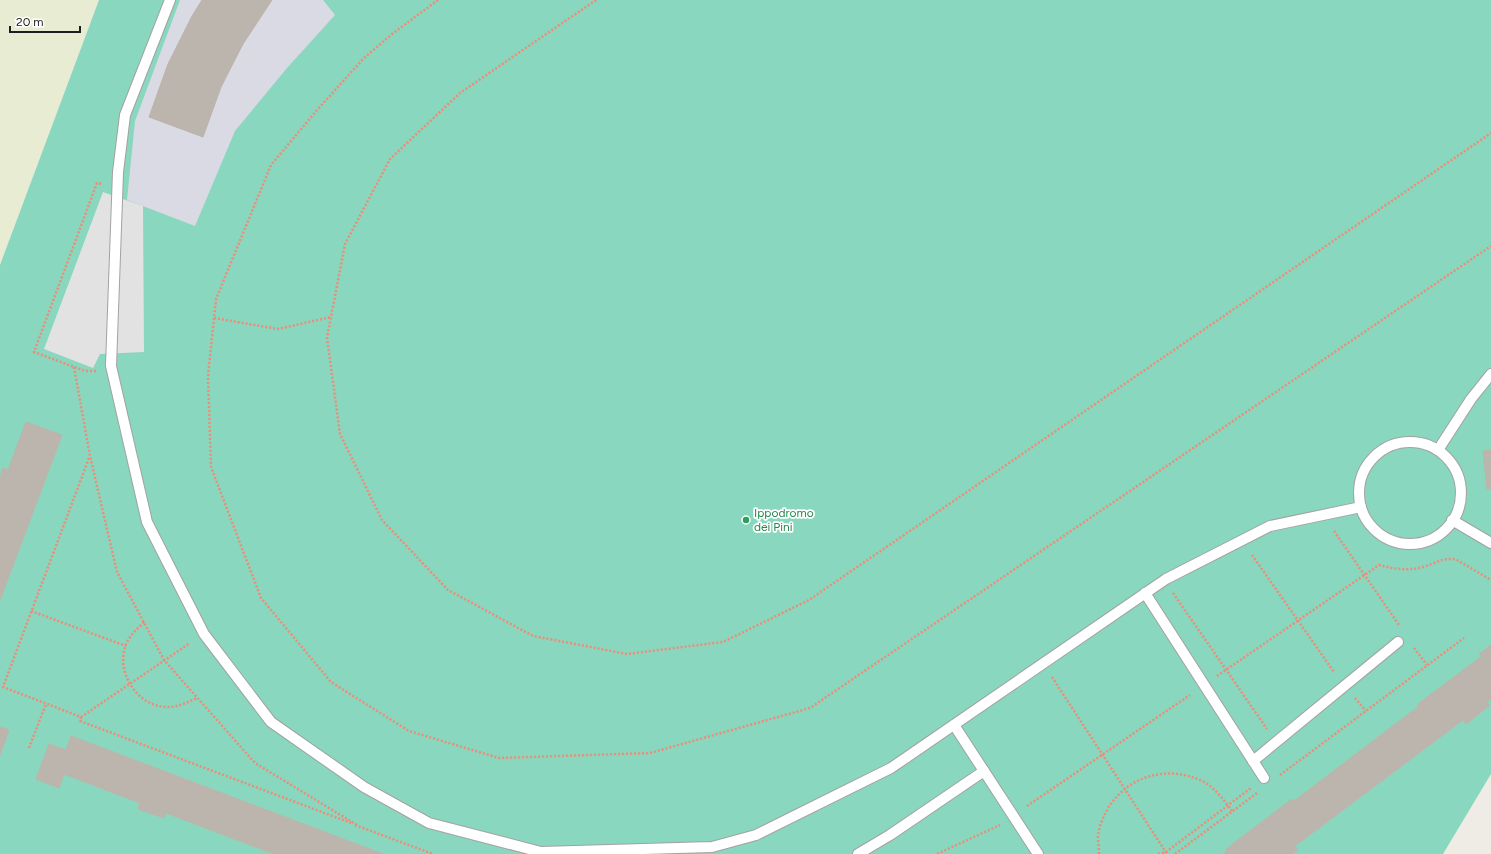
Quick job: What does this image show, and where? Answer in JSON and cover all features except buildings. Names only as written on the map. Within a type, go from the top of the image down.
[{"type":"lane","points":[[170,0],[125,115],[117,190],[111,370],[147,522],[204,634],[271,722],[364,787],[429,823],[542,853],[712,847],[756,835],[891,768],[1164,580],[1270,526],[1361,507]]},
{"type":"lane","points":[[1438,450],[1471,399],[1491,374]]},
{"type":"lane","points":[[1398,443],[1422,443],[1438,450],[1451,462],[1459,477],[1462,489],[1459,510],[1445,531],[1429,540],[1409,544],[1388,538],[1369,523],[1361,507],[1359,487],[1364,470],[1379,452],[1398,443]]},
{"type":"lane","points":[[1452,520],[1491,543]]},
{"type":"lane","points":[[1145,593],[1264,778]]},
{"type":"lane","points":[[1253,761],[1398,642]]},
{"type":"lane","points":[[954,724],[1038,854]]},
{"type":"lane","points":[[858,854],[890,835],[984,771]]},
{"type":"path","points":[[438,0],[392,34],[363,59],[318,109],[271,165],[216,299],[208,376],[211,467],[261,598],[331,682],[409,731],[500,758],[650,753],[810,708],[1491,246]]},
{"type":"path","points":[[596,0],[460,93],[390,159],[345,244],[327,338],[340,434],[382,520],[448,590],[533,636],[627,654],[723,642],[809,600],[1491,133]]},
{"type":"path","points":[[111,370],[85,371],[34,352],[97,182],[117,190]]},
{"type":"path","points":[[214,318],[278,329],[331,317]]},
{"type":"path","points":[[74,367],[90,456],[117,572],[164,660],[255,764],[357,825]]},
{"type":"path","points":[[90,456],[3,687],[81,717],[80,720],[433,854]]},
{"type":"path","points":[[1326,530],[1334,531],[1400,627]]},
{"type":"path","points":[[1244,539],[1247,547],[1326,662],[1366,711]]},
{"type":"path","points":[[937,854],[998,826],[1379,565],[1400,569],[1414,569],[1424,567],[1441,560],[1451,559],[1457,560],[1491,580]]},
{"type":"path","points":[[1164,580],[1276,742]]},
{"type":"path","points":[[31,611],[126,646]]},
{"type":"path","points":[[144,622],[133,633],[126,646],[123,660],[125,674],[130,684],[142,698],[155,705],[170,707],[184,704],[197,698]]},
{"type":"path","points":[[81,717],[204,634]]},
{"type":"path","points":[[1277,778],[1464,638]]},
{"type":"path","points":[[1413,646],[1427,665]]},
{"type":"path","points":[[1043,663],[1166,853]]},
{"type":"path","points":[[29,748],[46,704]]},
{"type":"path","points":[[1099,854],[1098,834],[1105,813],[1118,794],[1135,781],[1156,774],[1179,774],[1200,780],[1219,793],[1232,811]]},
{"type":"path","points":[[1158,854],[1166,853],[1264,778]]},
{"type":"path","points":[[1175,854],[1258,792]]},
{"type":"green space","points":[[0,0],[99,0],[0,265]]},
{"type":"green space","name":"Ippodromo dei Pini","points":[[99,0],[1491,0],[1491,774],[1443,854],[0,854],[0,265]]},
{"type":"shaded area","points":[[180,0],[202,0],[192,16],[168,64],[149,117],[203,137],[221,87],[243,44],[272,0],[323,0],[335,15],[287,68],[235,131],[195,226],[127,200],[135,121]]},
{"type":"shaded area","points":[[103,192],[143,206],[144,352],[100,354],[93,368],[44,349]]},
{"type":"place","name":"Ippodromo dei Pini","points":[[746,520]]}]
